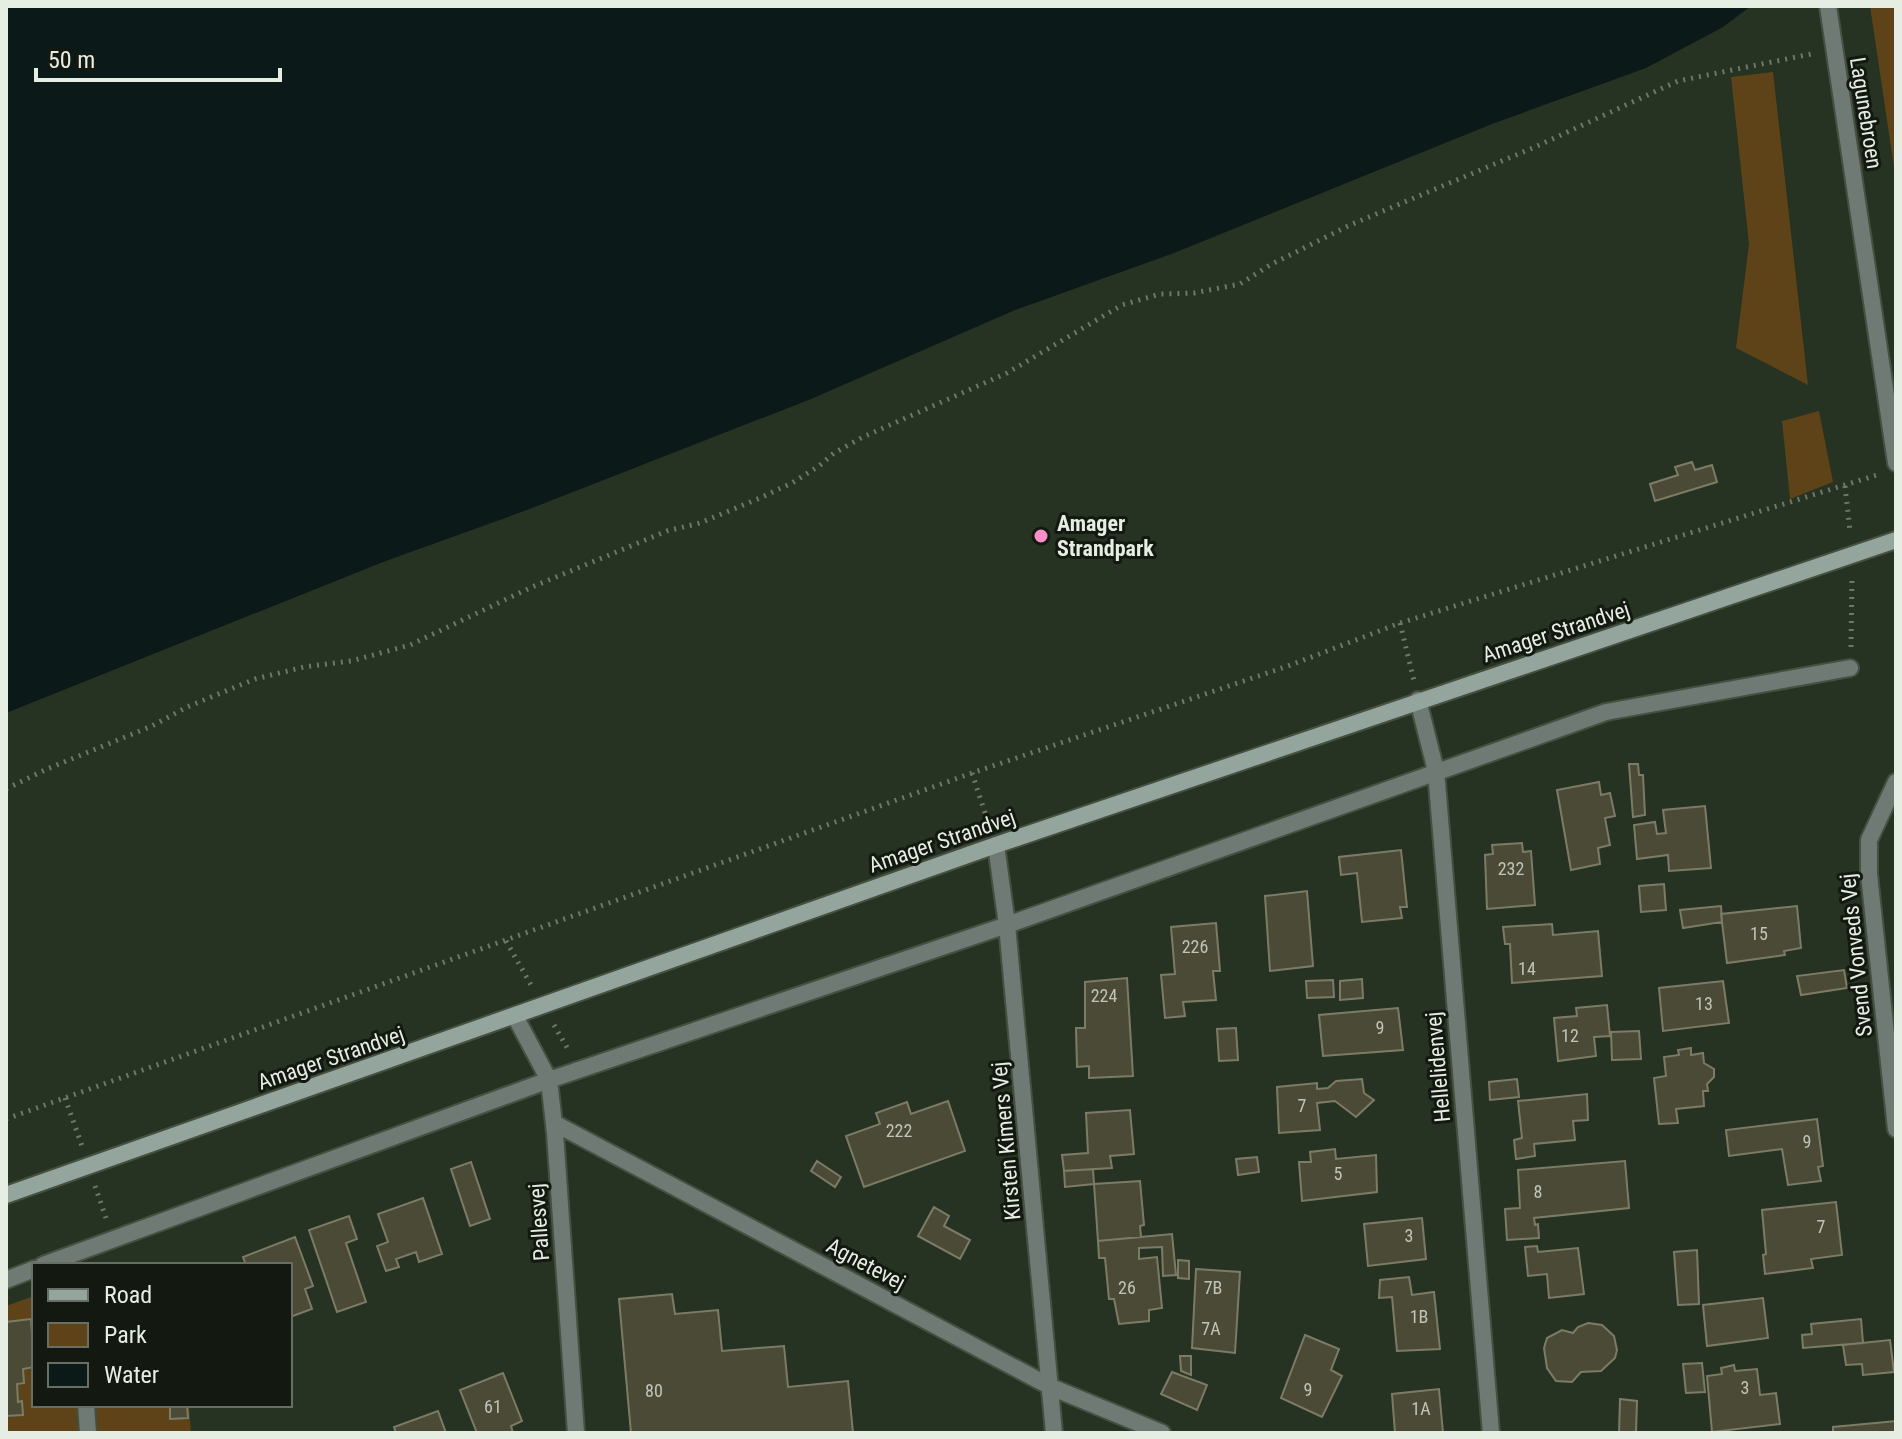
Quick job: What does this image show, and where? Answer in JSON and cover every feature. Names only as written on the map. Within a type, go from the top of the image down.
[{"type":"street","name":"Lagunebroen","points":[[1828,6],[1890,468]]},
{"type":"street","name":"Amager Strandvej","points":[[6,1195],[996,845],[1896,540]]},
{"type":"street","points":[[48,1263],[549,1080],[1007,925],[1606,712],[1850,668]]},
{"type":"street","name":"Hellelidenvej","points":[[1418,700],[1436,771],[1491,1433]]},
{"type":"street","name":"Svend Vonveds Vej","points":[[1896,782],[1869,840],[1869,874],[1896,1129]]},
{"type":"street","name":"Kirsten Kimers Vej","points":[[996,845],[1007,925],[1054,1433]]},
{"type":"street","name":"Pallesvej","points":[[515,1016],[549,1080],[576,1433]]},
{"type":"street","name":"Agnetevej","points":[[554,1123],[1051,1387],[1162,1433]]},
{"type":"street","points":[[6,1280],[32,1270]]},
{"type":"street","points":[[86,1407],[88,1433]]},
{"type":"path","points":[[6,789],[255,679],[304,667],[351,661],[410,645],[520,593],[667,531],[700,523],[760,498],[792,483],[863,437],[1007,373],[1122,305],[1160,294],[1194,293],[1240,284],[1270,265],[1350,225],[1535,147],[1678,81],[1834,44]]},
{"type":"path","points":[[6,1119],[972,773],[1288,666],[1400,623],[1890,468]]},
{"type":"path","points":[[1400,623],[1418,700]]},
{"type":"path","points":[[972,773],[996,845]]},
{"type":"green space","points":[[1870,6],[1896,6],[1896,181]]},
{"type":"green space","points":[[1773,72],[1808,385],[1736,348],[1749,244],[1731,77]]},
{"type":"green space","points":[[1819,411],[1833,482],[1790,499],[1782,421]]},
{"type":"green space","points":[[32,1297],[32,1407],[189,1407],[191,1433],[6,1433],[6,1306]]},
{"type":"water","points":[[6,6],[1751,6],[1723,27],[1646,68],[1492,124],[1174,253],[1015,310],[811,399],[527,510],[383,562],[6,713]]},
{"type":"building","points":[[1692,462],[1695,470],[1712,465],[1717,482],[1655,501],[1650,484],[1678,475],[1675,467]]},
{"type":"building","points":[[1629,764],[1638,764],[1639,775],[1643,775],[1645,815],[1633,817]]},
{"type":"building","points":[[1599,782],[1601,795],[1610,793],[1615,816],[1605,818],[1610,845],[1598,848],[1600,864],[1571,870],[1557,790]]},
{"type":"building","points":[[1705,806],[1711,868],[1669,871],[1668,855],[1637,859],[1634,825],[1655,822],[1657,834],[1666,833],[1663,810]]},
{"type":"building","points":[[1522,843],[1523,852],[1531,851],[1535,905],[1487,909],[1485,855],[1493,854],[1492,845]]},
{"type":"building","points":[[1401,850],[1407,907],[1400,907],[1402,918],[1362,922],[1357,873],[1341,875],[1339,857]]},
{"type":"building","points":[[1664,884],[1666,910],[1641,912],[1639,886]]},
{"type":"building","points":[[1307,891],[1313,966],[1270,971],[1265,896]]},
{"type":"building","points":[[1721,906],[1722,922],[1683,928],[1680,910]]},
{"type":"building","points":[[1797,906],[1801,948],[1784,951],[1785,955],[1727,963],[1721,914]]},
{"type":"building","points":[[1216,923],[1220,971],[1213,971],[1216,1000],[1183,1002],[1185,1016],[1165,1018],[1161,975],[1175,974],[1171,927]]},
{"type":"building","points":[[1552,924],[1553,935],[1598,931],[1602,976],[1512,983],[1510,944],[1505,944],[1503,927]]},
{"type":"building","points":[[1844,970],[1847,988],[1801,995],[1797,976]]},
{"type":"building","points":[[1127,978],[1133,1076],[1089,1078],[1089,1066],[1077,1067],[1076,1028],[1085,1028],[1085,982]]},
{"type":"building","points":[[1362,979],[1363,998],[1340,1000],[1340,981]]},
{"type":"building","points":[[1333,980],[1334,997],[1307,998],[1306,981]]},
{"type":"building","points":[[1723,981],[1729,1023],[1663,1031],[1659,988]]},
{"type":"building","points":[[1607,1005],[1610,1036],[1594,1037],[1596,1056],[1558,1061],[1554,1018],[1577,1016],[1576,1008]]},
{"type":"building","points":[[1398,1008],[1403,1050],[1323,1056],[1319,1015]]},
{"type":"building","points":[[1236,1028],[1238,1060],[1219,1061],[1217,1029]]},
{"type":"building","points":[[1639,1031],[1641,1059],[1612,1060],[1611,1032]]},
{"type":"building","points":[[1691,1048],[1691,1055],[1703,1053],[1704,1063],[1714,1069],[1714,1077],[1707,1084],[1708,1091],[1703,1091],[1704,1106],[1676,1109],[1678,1123],[1659,1124],[1654,1078],[1666,1076],[1664,1057],[1679,1055],[1678,1050]]},
{"type":"building","points":[[1362,1079],[1364,1093],[1374,1100],[1356,1117],[1335,1101],[1317,1103],[1320,1130],[1279,1133],[1277,1087],[1317,1083],[1317,1089],[1328,1088],[1336,1081]]},
{"type":"building","points":[[1517,1079],[1519,1097],[1490,1100],[1489,1082]]},
{"type":"building","points":[[1587,1094],[1588,1120],[1573,1121],[1575,1140],[1534,1144],[1535,1156],[1516,1159],[1514,1140],[1522,1138],[1518,1101]]},
{"type":"building","points":[[948,1101],[965,1151],[864,1187],[846,1136],[880,1124],[876,1113],[907,1102],[911,1114]]},
{"type":"building","points":[[1130,1110],[1134,1154],[1110,1156],[1112,1168],[1064,1171],[1062,1155],[1088,1153],[1086,1113]]},
{"type":"building","points":[[1817,1119],[1823,1166],[1818,1167],[1821,1181],[1788,1185],[1782,1149],[1729,1156],[1726,1130]]},
{"type":"building","points":[[1335,1149],[1336,1159],[1376,1155],[1377,1192],[1302,1201],[1299,1162],[1311,1162],[1310,1152]]},
{"type":"building","points":[[1257,1157],[1259,1172],[1238,1175],[1236,1159]]},
{"type":"building","points":[[817,1161],[841,1177],[835,1187],[811,1171]]},
{"type":"building","points":[[1625,1161],[1629,1208],[1534,1218],[1535,1225],[1538,1224],[1539,1238],[1507,1240],[1505,1209],[1520,1208],[1518,1170]]},
{"type":"building","points":[[471,1162],[490,1219],[470,1226],[451,1169]]},
{"type":"building","points":[[1093,1169],[1094,1184],[1065,1187],[1064,1171]]},
{"type":"building","points":[[1140,1181],[1144,1225],[1140,1226],[1141,1237],[1098,1241],[1094,1184]]},
{"type":"building","points":[[423,1198],[442,1254],[419,1262],[416,1252],[396,1259],[399,1267],[386,1271],[377,1246],[388,1242],[378,1214]]},
{"type":"building","points":[[1836,1202],[1842,1255],[1811,1259],[1813,1268],[1765,1274],[1762,1210]]},
{"type":"building","points":[[934,1207],[949,1216],[944,1226],[970,1240],[960,1259],[918,1236]]},
{"type":"building","points":[[349,1216],[357,1239],[346,1243],[366,1302],[337,1312],[309,1230]]},
{"type":"building","points":[[1422,1218],[1426,1259],[1368,1266],[1364,1224]]},
{"type":"building","points":[[1172,1234],[1176,1275],[1163,1276],[1162,1247],[1139,1248],[1139,1259],[1157,1257],[1162,1308],[1149,1310],[1149,1321],[1119,1324],[1114,1299],[1109,1299],[1105,1258],[1099,1258],[1098,1241]]},
{"type":"building","points":[[295,1237],[313,1286],[305,1289],[312,1309],[292,1316],[292,1263],[245,1263],[243,1257]]},
{"type":"building","points":[[1537,1246],[1538,1252],[1578,1248],[1584,1294],[1549,1298],[1547,1274],[1528,1276],[1525,1247]]},
{"type":"building","points":[[1697,1250],[1699,1304],[1678,1305],[1674,1252]]},
{"type":"building","points":[[1178,1260],[1189,1261],[1189,1279],[1178,1278]]},
{"type":"building","points":[[1196,1269],[1240,1272],[1235,1353],[1192,1348]]},
{"type":"building","points":[[1409,1277],[1412,1295],[1434,1292],[1440,1349],[1397,1351],[1392,1297],[1379,1298],[1380,1280]]},
{"type":"building","points":[[672,1294],[675,1314],[718,1310],[722,1351],[784,1346],[788,1387],[848,1381],[853,1433],[631,1433],[619,1299]]},
{"type":"building","points":[[1763,1298],[1768,1338],[1707,1346],[1703,1305]]},
{"type":"building","points":[[31,1319],[32,1367],[23,1369],[24,1383],[17,1384],[18,1402],[22,1401],[23,1415],[6,1416],[6,1322]]},
{"type":"building","points":[[1861,1319],[1863,1343],[1803,1348],[1802,1335],[1812,1334],[1811,1324]]},
{"type":"building","points":[[1588,1323],[1602,1325],[1614,1336],[1615,1358],[1601,1371],[1581,1372],[1572,1382],[1556,1381],[1547,1368],[1544,1348],[1547,1338],[1562,1330],[1573,1333]]},
{"type":"building","points":[[1305,1335],[1339,1349],[1331,1370],[1342,1376],[1322,1417],[1281,1398]]},
{"type":"building","points":[[1890,1340],[1894,1372],[1863,1375],[1862,1364],[1846,1365],[1843,1345]]},
{"type":"building","points":[[1180,1356],[1191,1356],[1191,1375],[1181,1371]]},
{"type":"building","points":[[1702,1363],[1705,1392],[1686,1393],[1683,1364]]},
{"type":"building","points":[[1734,1365],[1735,1371],[1757,1369],[1760,1395],[1776,1393],[1780,1424],[1712,1432],[1707,1376],[1722,1374],[1721,1368]]},
{"type":"building","points":[[1172,1372],[1207,1385],[1197,1410],[1161,1394]]},
{"type":"building","points":[[503,1373],[522,1421],[511,1426],[513,1433],[477,1433],[460,1390]]},
{"type":"building","points":[[1439,1389],[1443,1433],[1395,1433],[1392,1394]]},
{"type":"building","points":[[1620,1399],[1637,1401],[1636,1433],[1619,1433]]},
{"type":"building","points":[[170,1407],[187,1407],[188,1418],[170,1419]]},
{"type":"building","points":[[438,1411],[446,1433],[396,1433],[394,1427]]},
{"type":"building","points":[[1896,1421],[1896,1433],[1833,1433],[1833,1427]]},
{"type":"place","name":"Amager Strandpark","points":[[1041,536]]}]
